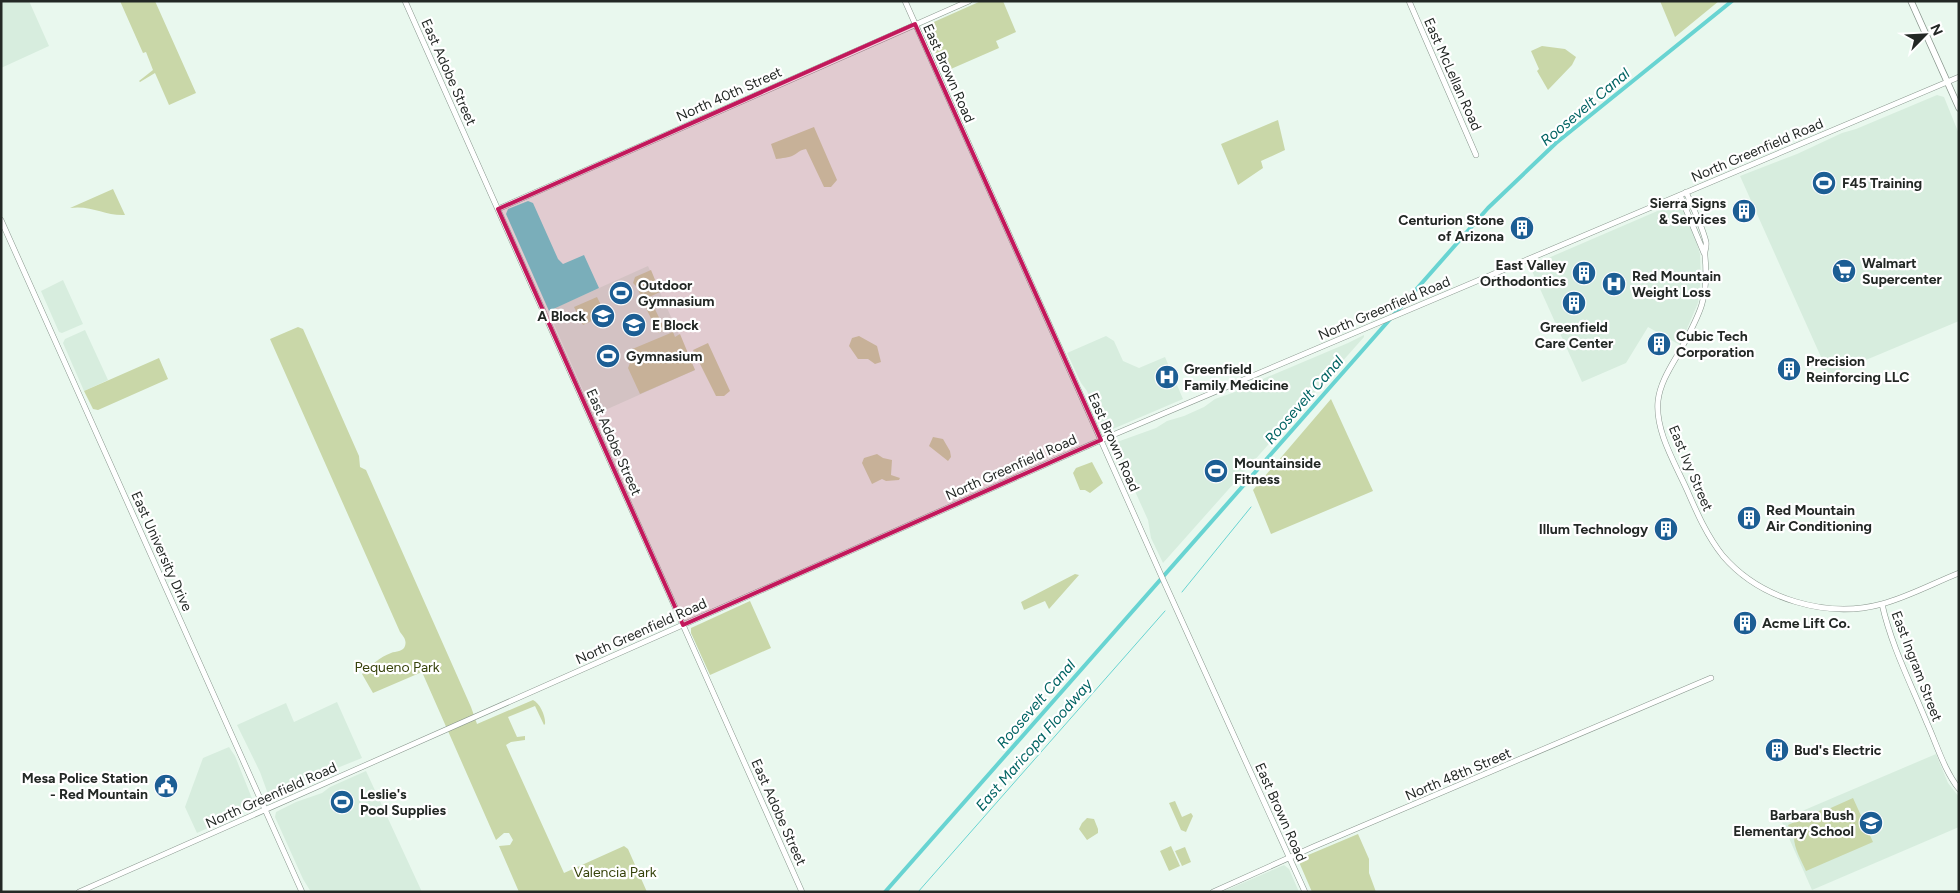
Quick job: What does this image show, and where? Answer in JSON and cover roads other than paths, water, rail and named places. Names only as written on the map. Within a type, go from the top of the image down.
[{"type":"main road","name":"East Adobe Street","points":[[405,1],[802,892]]},
{"type":"main road","name":"East Brown Road","points":[[906,1],[1162,578],[1305,892]]},
{"type":"main road","name":"North 40th Street","points":[[498,209],[969,1]]},
{"type":"main road","name":"East McLellan Road","points":[[1409,1],[1476,155]]},
{"type":"main road","points":[[1911,1],[1959,108]]},
{"type":"main road","name":"North Greenfield Road","points":[[79,892],[1101,440],[1959,77]]},
{"type":"main road","name":"East Ivy Street","points":[[1686,192],[1703,233],[1706,244],[1704,254]]},
{"type":"main road","name":"East Ivy Street","points":[[1680,195],[1704,254],[1707,281],[1697,321],[1661,389],[1658,400],[1659,421],[1699,517],[1717,547],[1732,565],[1751,581],[1770,592],[1790,600],[1833,609],[1882,604]]},
{"type":"main road","name":"East University Drive","points":[[1,220],[302,892]]},
{"type":"main road","points":[[1882,604],[1959,573]]},
{"type":"main road","name":"East Ingram Street","points":[[1882,604],[1888,626],[1917,700],[1948,772],[1959,789]]},
{"type":"main road","name":"North 48th Street","points":[[1214,892],[1289,857],[1711,678]]},
{"type":"water","points":[[528,201],[533,203],[558,259],[563,264],[584,255],[599,288],[549,311],[506,214],[508,209]]},
{"type":"waterway","name":"Roosevelt Canal","points":[[885,892],[1488,208],[1556,143],[1732,1]]},
{"type":"waterway","name":"East Maricopa Floodway","points":[[1182,592],[1251,507]]},
{"type":"waterway","name":"East Maricopa Floodway","points":[[918,892],[1165,611]]},
{"type":"place","name":"F45 Training","points":[[1824,183]]},
{"type":"place","name":"Sierra Signs & Services","points":[[1744,211]]},
{"type":"place","name":"Centurion Stone of Arizona","points":[[1522,228]]},
{"type":"place","name":"Walmart Supercenter","points":[[1844,271]]},
{"type":"place","name":"East Valley Orthodontics","points":[[1584,273]]},
{"type":"place","name":"Red Mountain Weight Loss","points":[[1614,284]]},
{"type":"place","name":"Outdoor Gymnasium","points":[[621,293]]},
{"type":"place","name":"Greenfield Care Center","points":[[1574,303]]},
{"type":"place","name":"A Block","points":[[603,316]]},
{"type":"place","name":"E Block","points":[[634,325]]},
{"type":"place","name":"Cubic Tech Corporation","points":[[1659,344]]},
{"type":"place","name":"Gymnasium","points":[[608,356]]},
{"type":"place","name":"Precision Reinforcing LLC","points":[[1789,369]]},
{"type":"place","name":"Greenfield Family Medicine","points":[[1167,377]]},
{"type":"place","name":"Mountainside Fitness","points":[[1216,471]]},
{"type":"place","name":"Red Mountain Air Conditioning","points":[[1749,518]]},
{"type":"place","name":"Illum Technology","points":[[1666,529]]},
{"type":"place","name":"Acme Lift Co.","points":[[1745,623]]},
{"type":"place","name":"Bud's Electric","points":[[1777,750]]},
{"type":"place","name":"Mesa Police Station - Red Mountain","points":[[166,786]]},
{"type":"place","name":"Leslie's Pool Supplies","points":[[342,802]]},
{"type":"place","name":"Barbara Bush Elementary School","points":[[1871,823]]},
{"type":"park label","name":"Pequeno Park","points":[[397,667]]},
{"type":"park label","name":"Valencia Park","points":[[615,872]]}]
